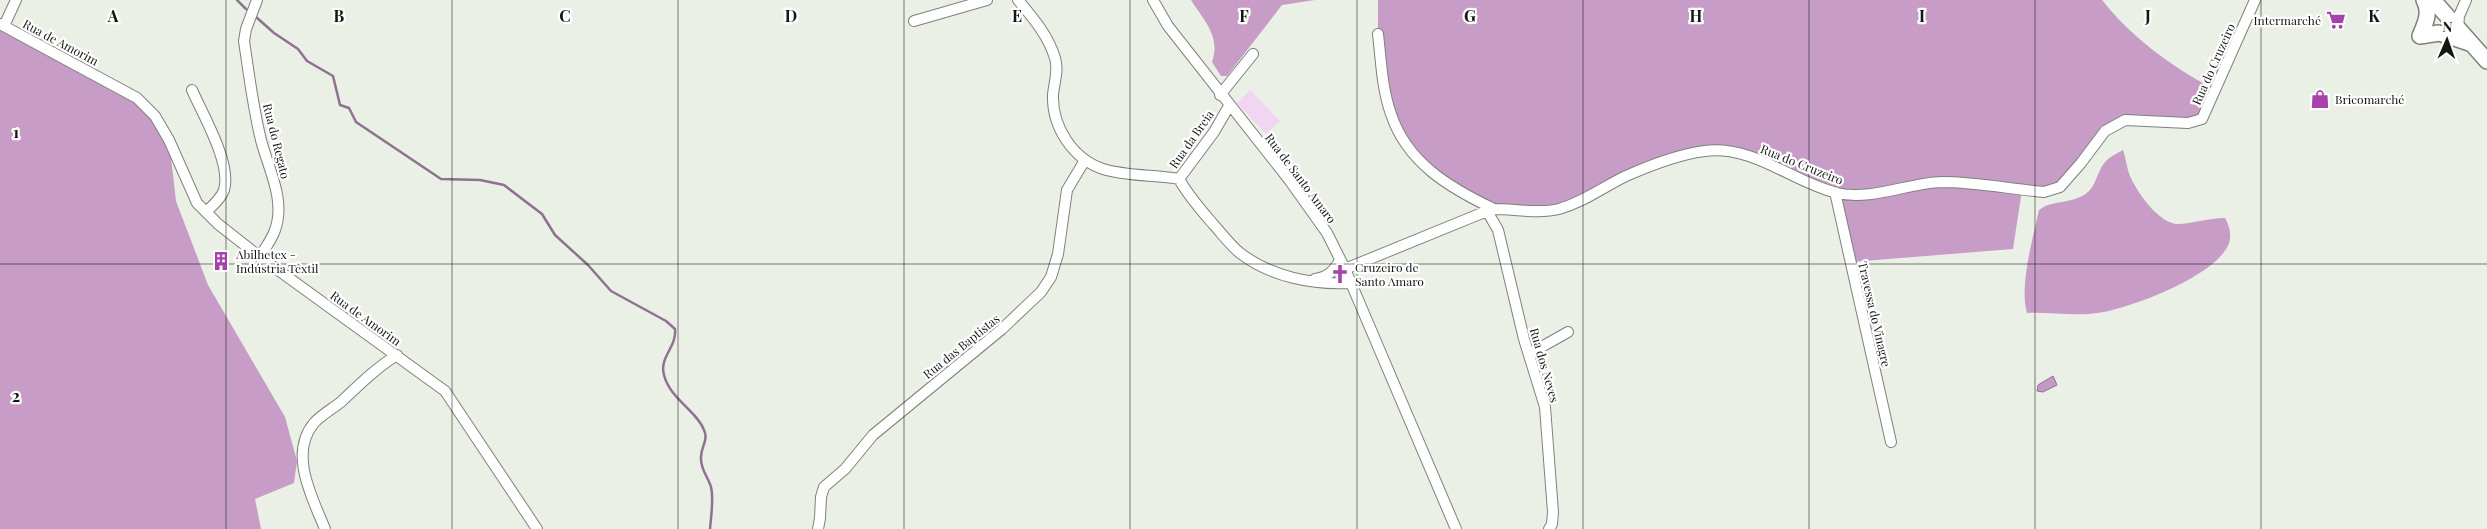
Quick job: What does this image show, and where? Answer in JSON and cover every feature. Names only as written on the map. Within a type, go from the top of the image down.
[{"type":"main road","points":[[2424,0],[2428,10],[2427,20],[2420,36],[2439,33],[2473,44]]},
{"type":"main road","points":[[2433,0],[2487,61]]},
{"type":"street","points":[[2,25],[16,0]]},
{"type":"street","name":"Rua do Regato","points":[[257,0],[246,29],[244,41],[261,141],[272,171],[278,215],[276,229],[260,257]]},
{"type":"street","points":[[914,21],[987,0]]},
{"type":"street","name":"Rua da Breia","points":[[1018,0],[1048,39],[1056,60],[1057,73],[1053,108],[1058,127],[1069,144],[1085,160],[1106,170],[1179,179],[1214,132],[1229,106]]},
{"type":"street","name":"Rua de Santo Amaro","points":[[1153,0],[1168,26],[1220,95],[1301,196],[1327,233],[1343,264],[1456,529]]},
{"type":"street","name":"Rua do Cruzeiro","points":[[1343,264],[1491,210],[1556,210],[1582,201],[1626,176],[1663,162],[1706,151],[1726,150],[1744,154],[1835,192],[1876,193],[1907,186],[1942,182],[2044,192],[2060,187],[2105,131],[2125,120],[2188,123],[2202,119],[2255,0]]},
{"type":"street","points":[[2458,28],[2459,16],[2466,0]]},
{"type":"street","name":"Rua de Amorim","points":[[2,25],[136,98],[155,116],[169,140],[197,203],[218,224],[260,257],[445,391],[537,529]]},
{"type":"street","points":[[1378,34],[1391,113],[1405,143],[1425,167],[1451,187],[1491,210]]},
{"type":"street","points":[[1220,95],[1253,54]]},
{"type":"street","points":[[192,90],[222,160],[225,177],[224,191],[206,212]]},
{"type":"street","name":"Rua das Baptistas","points":[[818,529],[821,497],[824,487],[845,469],[874,436],[1002,329],[1041,292],[1051,277],[1058,254],[1066,190],[1085,160]]},
{"type":"street","points":[[1179,179],[1188,196],[1239,253],[1277,274],[1335,284],[1350,283]]},
{"type":"street","name":"Travessa do Vinagre","points":[[1835,192],[1891,442]]},
{"type":"street","name":"Rua dos Neves","points":[[1491,210],[1545,407],[1554,512],[1552,524],[1548,529]]},
{"type":"street","points":[[1306,280],[1327,276],[1343,264]]},
{"type":"street","points":[[1529,354],[1568,332]]},
{"type":"street","points":[[325,529],[307,483],[303,458],[305,438],[314,423],[376,368],[397,355]]},
{"type":"shaded area","points":[[1191,0],[1315,0],[1282,5],[1227,76],[1221,76],[1212,62],[1214,53],[1213,36]]},
{"type":"shaded area","points":[[1378,0],[2102,0],[2113,14],[2152,50],[2212,88],[2202,119],[2125,120],[2105,131],[2060,187],[2022,190],[2013,249],[1851,262],[1835,192],[1744,154],[1672,158],[1556,210],[1494,209],[1425,167],[1391,113],[1378,34]]},
{"type":"shaded area","points":[[0,24],[137,98],[169,140],[176,201],[208,285],[285,417],[297,461],[294,483],[255,499],[261,529],[0,529]]},
{"type":"shaded area","points":[[1250,90],[1280,121],[1266,134],[1237,103]]},
{"type":"shaded area","points":[[2123,150],[2133,183],[2143,198],[2163,219],[2178,224],[2225,218],[2230,230],[2230,237],[2229,243],[2222,255],[2193,277],[2174,287],[2118,309],[2076,314],[2027,313],[2025,302],[2026,276],[2039,210],[2051,204],[2077,198],[2089,191],[2104,163],[2110,157]]},
{"type":"shaded area","points":[[2053,376],[2057,385],[2043,392],[2037,391],[2038,385]]},
{"type":"waterway","points":[[237,0],[246,9]]},
{"type":"waterway","points":[[256,17],[274,33],[298,49],[307,61],[333,76],[340,105],[349,108],[356,122],[441,179],[480,180],[504,185],[542,214],[555,235],[588,265],[611,291],[666,321],[675,329],[675,335],[664,363],[664,375],[677,398],[696,417],[704,430],[706,437],[701,459],[702,467],[712,492],[710,529]]},
{"type":"place","name":"Intermarché","points":[[2336,20]]},
{"type":"place","name":"Bricomarché","points":[[2320,99]]},
{"type":"place","name":"Abilhetex - Indústria Têxtil","points":[[221,261]]},
{"type":"place","name":"Cruzeiro de Santo Amaro","points":[[1340,274]]}]
